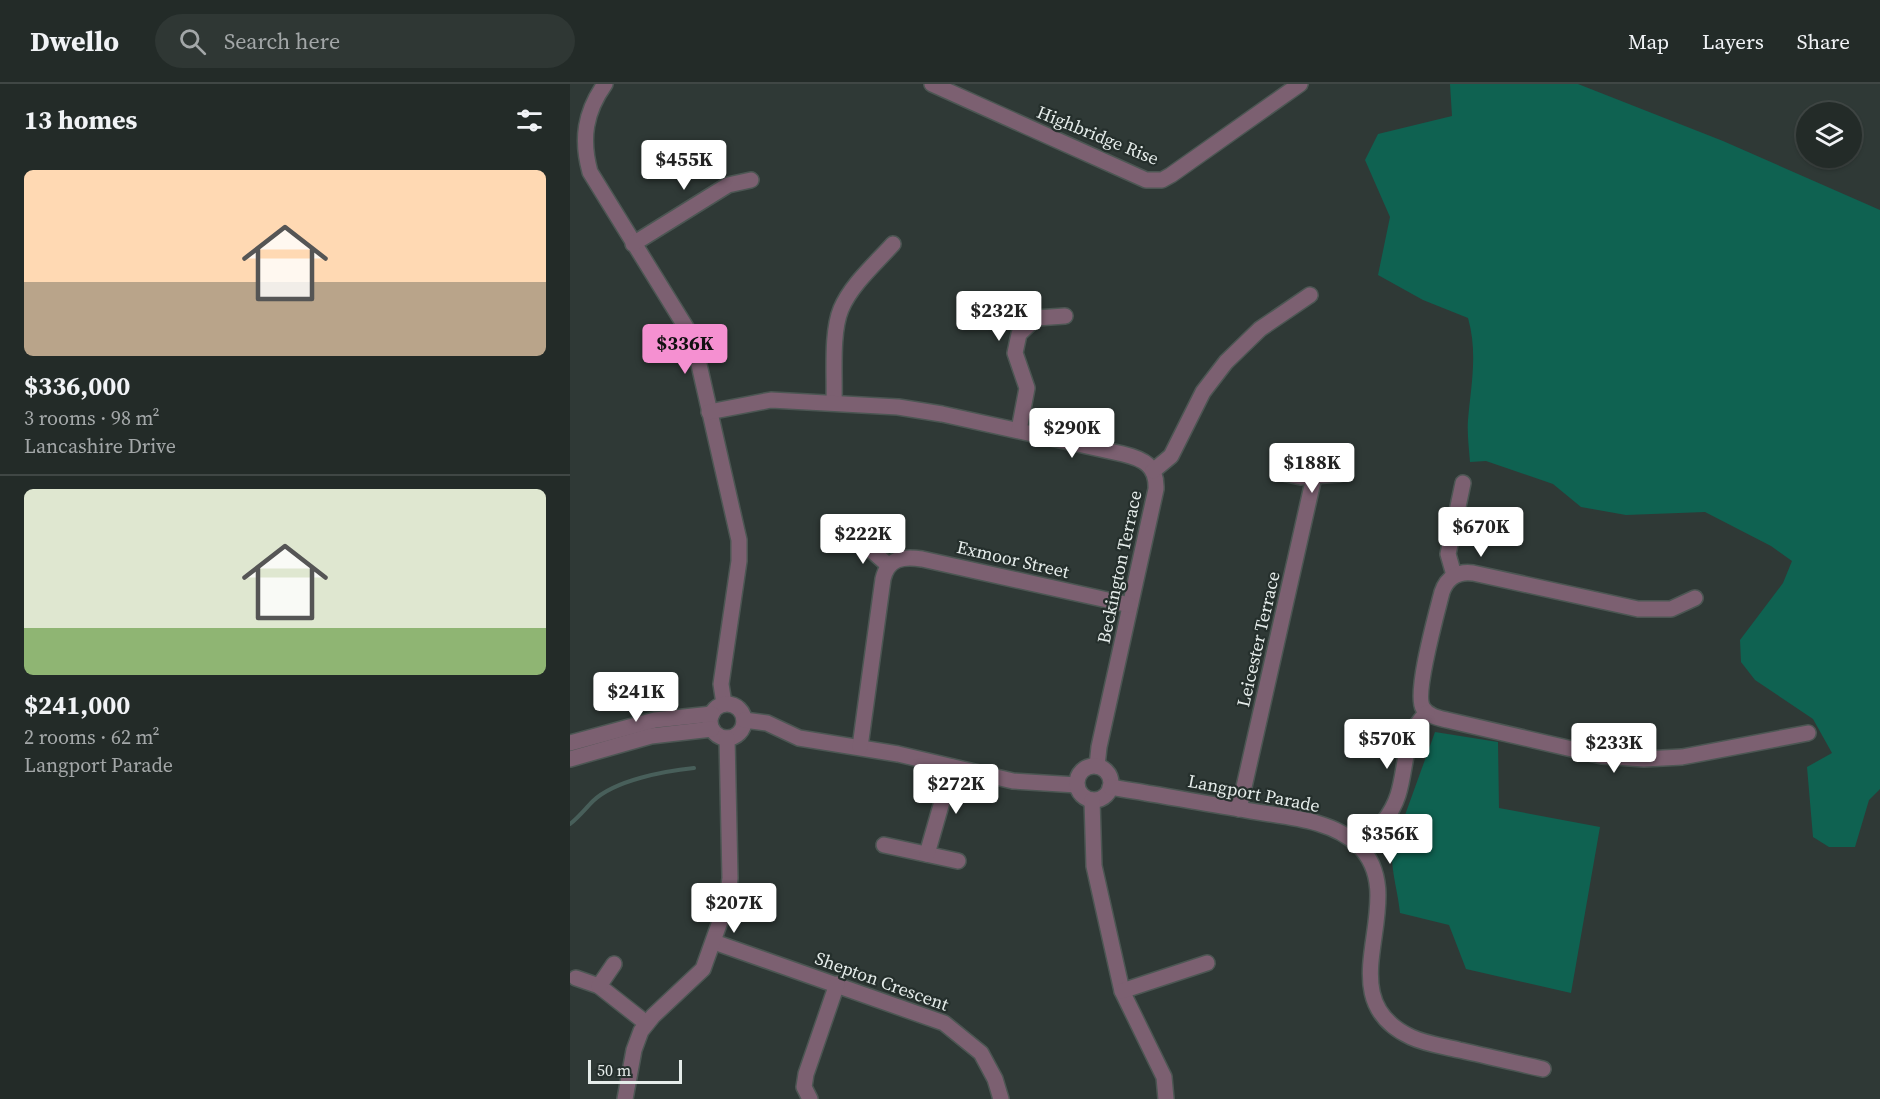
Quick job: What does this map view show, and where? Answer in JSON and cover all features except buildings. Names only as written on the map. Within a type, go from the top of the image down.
[{"type":"street","points":[[605,84],[589,112],[584,151],[596,183],[687,329],[695,347],[739,540],[739,561],[721,684],[724,704]]},
{"type":"street","name":"Highbridge Rise","points":[[932,84],[1146,180],[1155,181],[1171,175],[1300,84]]},
{"type":"street","points":[[633,244],[728,184],[751,180]]},
{"type":"street","points":[[834,402],[837,323],[840,310],[851,292],[893,244]]},
{"type":"street","points":[[1154,471],[1171,456],[1203,392],[1226,362],[1260,329],[1310,295]]},
{"type":"street","points":[[1019,430],[1027,388],[1015,353],[1019,334],[1036,318],[1065,316]]},
{"type":"street","name":"Beckington Terrace","points":[[709,412],[771,400],[834,402],[921,410],[1139,458],[1154,471],[1156,489],[1099,747],[1097,766]]},
{"type":"street","points":[[1287,474],[1314,477],[1339,474]]},
{"type":"street","name":"Leicester Terrace","points":[[1239,809],[1314,477]]},
{"type":"street","points":[[1454,575],[1448,554],[1463,483]]},
{"type":"street","points":[[860,747],[883,579],[888,565],[861,541]]},
{"type":"street","name":"Exmoor Street","points":[[888,565],[901,558],[922,559],[1130,605]]},
{"type":"street","points":[[1695,598],[1671,609],[1638,609],[1473,573],[1454,575],[1446,582],[1442,592],[1420,688],[1420,702],[1427,713],[1448,720],[1620,758],[1682,757],[1808,733]]},
{"type":"street","points":[[570,743],[656,720],[712,714],[724,704]]},
{"type":"street","points":[[712,714],[712,729],[718,736],[728,738],[738,735],[744,720],[738,708],[724,704]]},
{"type":"street","points":[[1360,847],[1382,825],[1393,807],[1413,729],[1427,713]]},
{"type":"street","points":[[744,720],[767,723],[799,738],[860,747],[1013,781],[1077,785]]},
{"type":"street","points":[[570,759],[651,736],[712,729]]},
{"type":"street","points":[[625,1099],[637,1040],[646,1023],[700,973],[714,942],[729,889],[728,738]]},
{"type":"street","points":[[1097,766],[1108,773],[1110,787],[1103,797],[1092,800],[1083,795],[1077,785],[1082,771],[1097,766]]},
{"type":"street","points":[[927,854],[952,767]]},
{"type":"street","name":"Langport Parade","points":[[1110,787],[1321,825],[1339,832],[1360,847],[1373,867],[1379,888],[1368,975],[1374,998],[1382,1014],[1411,1037],[1543,1069]]},
{"type":"street","points":[[1092,800],[1094,866],[1122,991],[1164,1077],[1166,1099]]},
{"type":"street","points":[[884,845],[958,861]]},
{"type":"street","name":"Shepton Crescent","points":[[714,942],[931,1017],[955,1030],[985,1060],[995,1079],[1001,1099]]},
{"type":"street","points":[[1122,991],[1207,963]]},
{"type":"street","points":[[599,987],[614,964]]},
{"type":"street","points":[[576,978],[599,987],[646,1023]]},
{"type":"street","points":[[810,1099],[804,1087],[806,1074],[837,984]]},
{"type":"green space","points":[[1450,84],[1578,84],[1723,141],[1880,210],[1880,789],[1869,800],[1855,847],[1829,847],[1813,837],[1807,767],[1832,753],[1813,719],[1755,680],[1741,662],[1740,640],[1783,583],[1792,561],[1771,546],[1705,512],[1626,515],[1581,507],[1553,484],[1486,461],[1470,462],[1468,425],[1473,344],[1468,318],[1423,300],[1378,275],[1390,217],[1365,160],[1378,134],[1452,116]]},
{"type":"green space","points":[[1435,732],[1498,742],[1499,808],[1600,827],[1571,993],[1466,969],[1449,925],[1400,913],[1392,851]]},
{"type":"waterway","points":[[570,824],[593,801],[614,787],[655,774],[694,768]]}]
